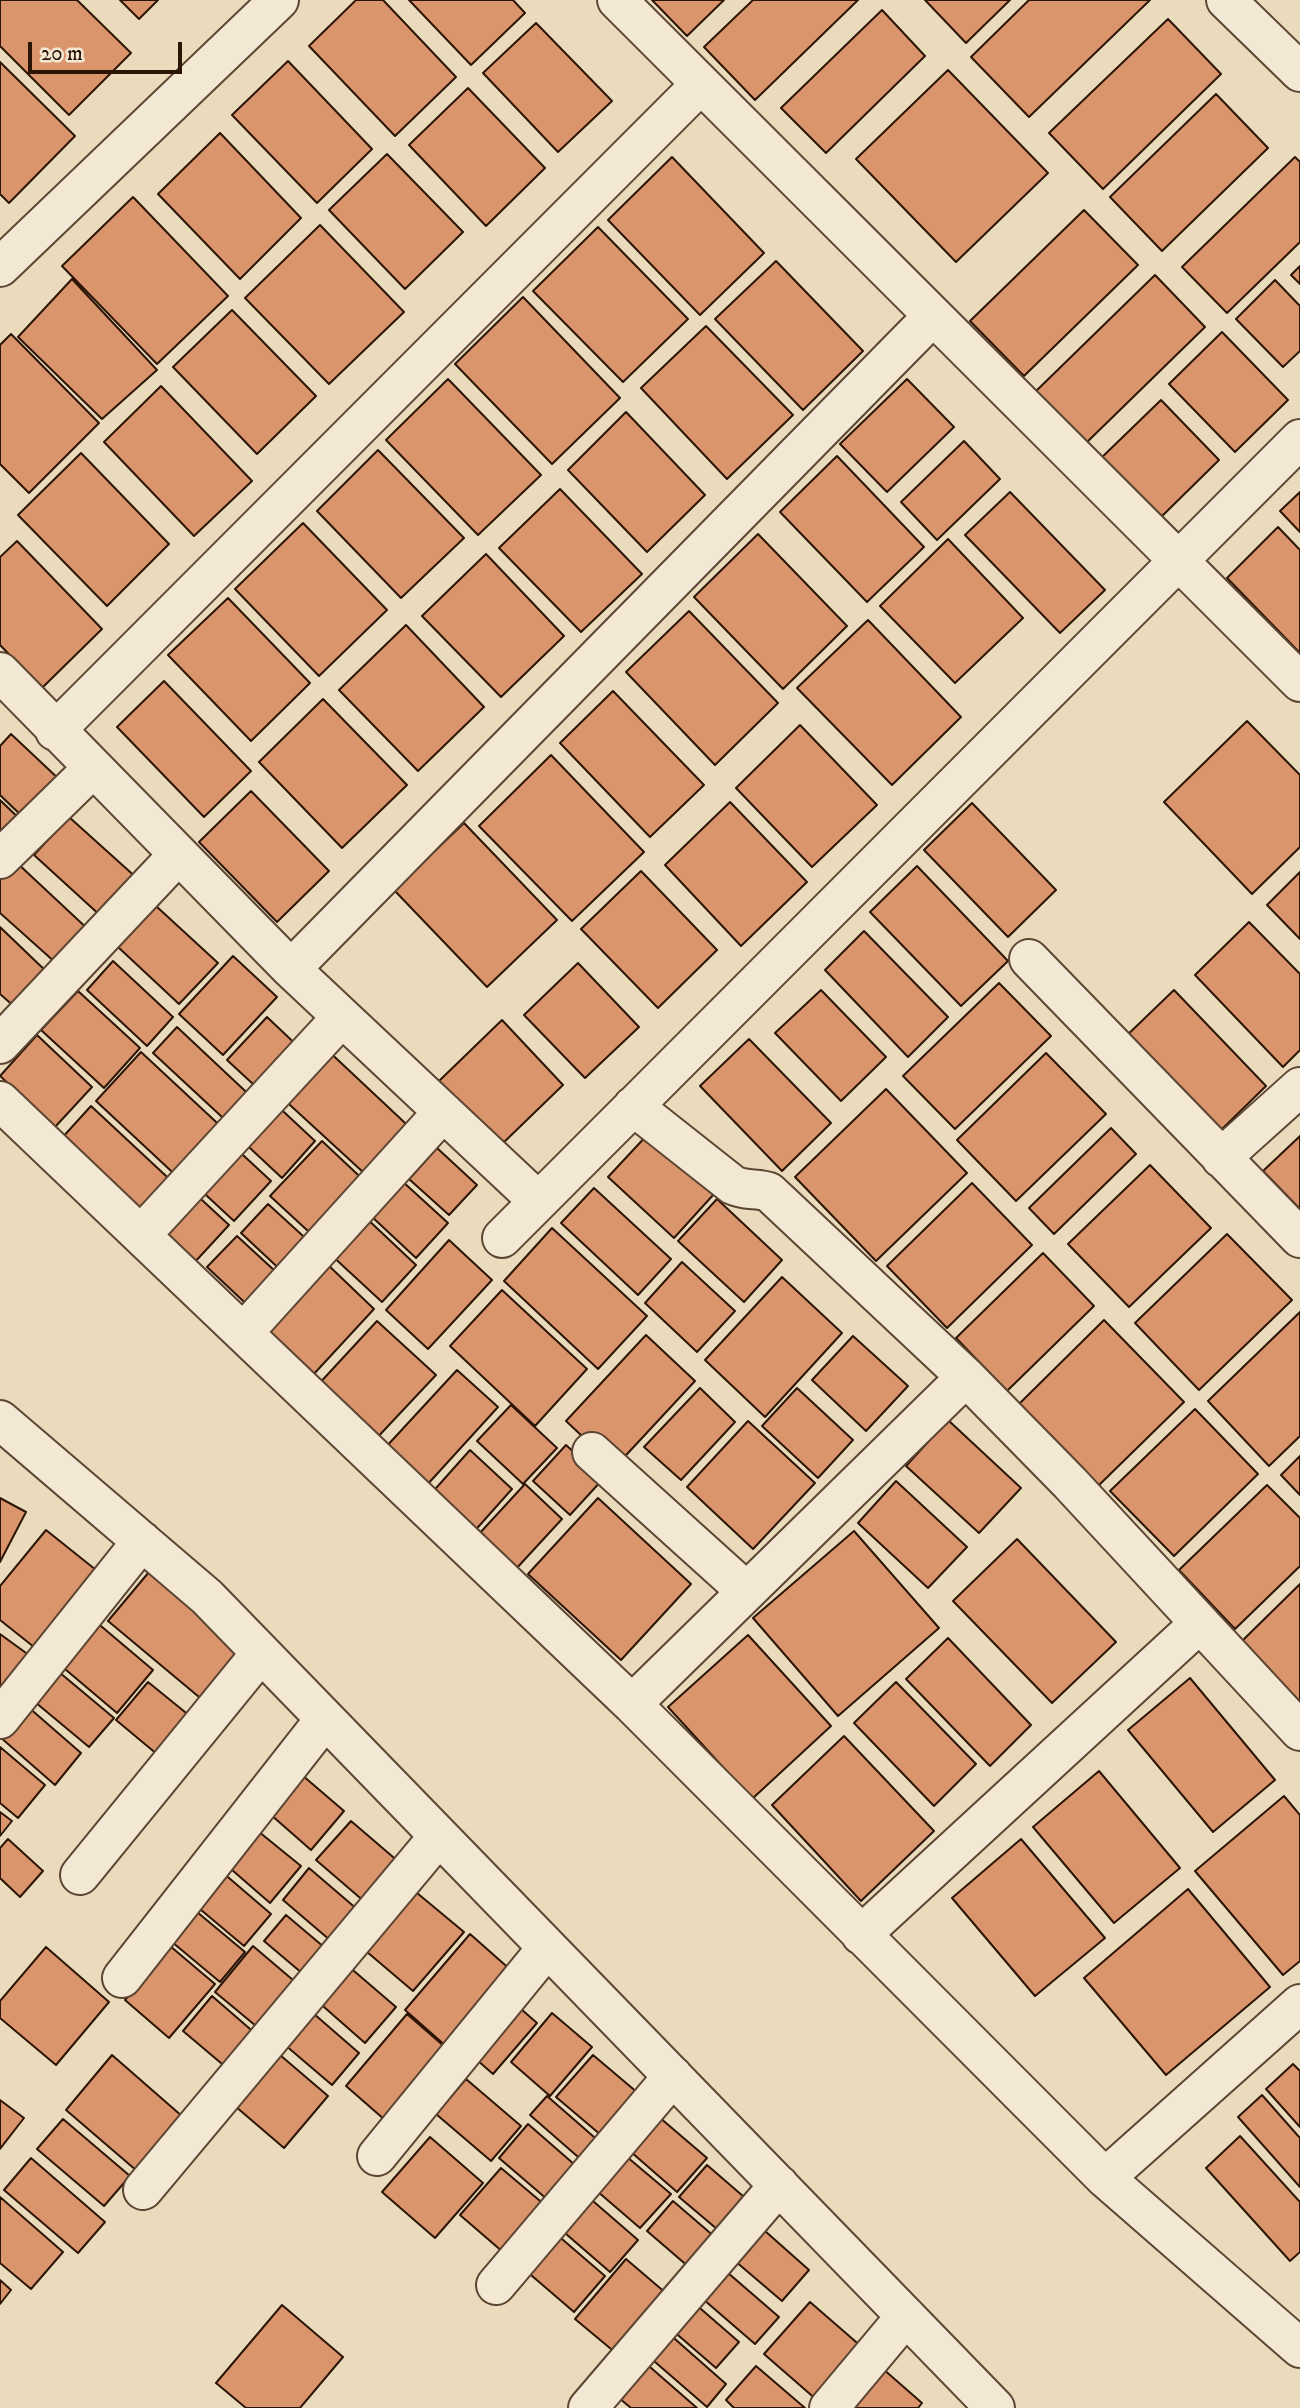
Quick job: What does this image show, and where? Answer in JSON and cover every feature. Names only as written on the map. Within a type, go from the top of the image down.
[{"type":"street","points":[[0,267],[279,0]]},
{"type":"street","points":[[617,0],[1300,682]]},
{"type":"street","points":[[1243,5],[1300,72]]},
{"type":"street","points":[[55,731],[701,84]]},
{"type":"street","points":[[291,970],[933,316]]},
{"type":"street","points":[[502,1238],[1300,439]]},
{"type":"street","points":[[0,672],[291,970],[538,1201]]},
{"type":"street","points":[[0,859],[92,769]]},
{"type":"street","points":[[0,1044],[178,855]]},
{"type":"street","points":[[1029,959],[1300,1238]]},
{"type":"street","points":[[141,1235],[342,1017]]},
{"type":"street","points":[[1221,1157],[1300,1087]]},
{"type":"street","points":[[0,1101],[632,1704],[1105,2178],[1300,2348]]},
{"type":"street","points":[[633,1106],[733,1185],[741,1189],[758,1188],[769,1192],[966,1377],[1070,1483],[1300,1731]]},
{"type":"street","points":[[243,1333],[443,1112]]},
{"type":"street","points":[[632,1704],[966,1377]]},
{"type":"street","points":[[0,1420],[207,1597],[995,2408]]},
{"type":"street","points":[[592,1452],[746,1591]]},
{"type":"street","points":[[0,1718],[142,1541]]},
{"type":"street","points":[[862,1935],[1200,1623]]},
{"type":"street","points":[[80,1875],[261,1653]]},
{"type":"street","points":[[122,1978],[325,1719]]},
{"type":"street","points":[[143,2190],[439,1836]]},
{"type":"street","points":[[377,2156],[547,1948]]},
{"type":"street","points":[[1105,2178],[1300,2004]]},
{"type":"street","points":[[496,2285],[673,2076]]},
{"type":"street","points":[[588,2408],[779,2185]]},
{"type":"street","points":[[829,2408],[906,2316]]},
{"type":"building","points":[[0,0],[77,0],[131,53],[69,115],[0,46]]},
{"type":"building","points":[[120,0],[158,0],[139,19]]},
{"type":"building","points":[[356,0],[383,0],[456,77],[395,136],[309,46]]},
{"type":"building","points":[[409,0],[513,0],[525,13],[471,65]]},
{"type":"building","points":[[652,0],[724,0],[687,36]]},
{"type":"building","points":[[753,0],[858,0],[755,100],[704,47]]},
{"type":"building","points":[[925,0],[1010,0],[966,43]]},
{"type":"building","points":[[1029,0],[1150,0],[1029,117],[971,57]]},
{"type":"building","points":[[882,10],[925,56],[826,153],[781,108]]},
{"type":"building","points":[[1168,19],[1221,74],[1103,189],[1049,133]]},
{"type":"building","points":[[536,23],[612,101],[558,152],[483,73]]},
{"type":"building","points":[[288,61],[372,149],[317,203],[232,115]]},
{"type":"building","points":[[0,62],[75,136],[9,203],[0,194]]},
{"type":"building","points":[[948,70],[1048,173],[956,262],[856,159]]},
{"type":"building","points":[[468,88],[545,168],[486,226],[409,145]]},
{"type":"building","points":[[1216,94],[1268,148],[1162,251],[1110,197]]},
{"type":"building","points":[[220,133],[301,218],[240,279],[158,194]]},
{"type":"building","points":[[387,154],[463,232],[405,289],[329,210]]},
{"type":"building","points":[[672,157],[764,253],[700,315],[608,220]]},
{"type":"building","points":[[1295,157],[1300,162],[1300,242],[1227,313],[1182,267]]},
{"type":"building","points":[[133,197],[228,296],[157,364],[62,266]]},
{"type":"building","points":[[1084,210],[1138,265],[1024,376],[970,321]]},
{"type":"building","points":[[320,225],[404,312],[329,384],[245,298]]},
{"type":"building","points":[[598,227],[688,319],[623,382],[533,291]]},
{"type":"building","points":[[776,261],[863,351],[803,410],[715,319]]},
{"type":"building","points":[[1300,266],[1300,284],[1291,275]]},
{"type":"building","points":[[1155,275],[1205,327],[1083,446],[1033,394]]},
{"type":"building","points":[[72,279],[157,370],[102,419],[18,337]]},
{"type":"building","points":[[1275,280],[1300,306],[1300,351],[1283,367],[1236,319]]},
{"type":"building","points":[[523,297],[620,398],[552,464],[455,364]]},
{"type":"building","points":[[232,310],[316,396],[257,454],[173,367]]},
{"type":"building","points":[[706,326],[793,415],[727,479],[641,388]]},
{"type":"building","points":[[1222,332],[1288,400],[1235,452],[1169,384]]},
{"type":"building","points":[[11,334],[99,423],[29,493],[0,464],[0,345]]},
{"type":"building","points":[[448,379],[541,475],[478,535],[386,440]]},
{"type":"building","points":[[907,379],[954,427],[887,492],[840,444]]},
{"type":"building","points":[[161,386],[252,481],[194,536],[104,442]]},
{"type":"building","points":[[1161,400],[1219,460],[1155,523],[1097,462]]},
{"type":"building","points":[[626,412],[705,495],[647,552],[568,470]]},
{"type":"building","points":[[964,441],[1000,479],[937,540],[901,502]]},
{"type":"building","points":[[378,450],[464,538],[401,598],[317,511]]},
{"type":"building","points":[[81,453],[169,544],[107,606],[18,515]]},
{"type":"building","points":[[837,456],[924,547],[867,602],[780,512]]},
{"type":"building","points":[[560,489],[642,574],[581,632],[499,548]]},
{"type":"building","points":[[1010,492],[1105,590],[1060,633],[965,535]]},
{"type":"building","points":[[1300,492],[1300,532],[1280,511]]},
{"type":"building","points":[[303,523],[387,610],[319,676],[235,589]]},
{"type":"building","points":[[1278,527],[1300,550],[1300,653],[1227,578]]},
{"type":"building","points":[[758,534],[847,626],[783,689],[694,597]]},
{"type":"building","points":[[948,539],[1023,618],[955,683],[880,606]]},
{"type":"building","points":[[17,541],[102,629],[42,688],[0,645],[0,557]]},
{"type":"building","points":[[486,554],[564,636],[501,697],[422,616]]},
{"type":"building","points":[[228,598],[310,683],[251,741],[168,655]]},
{"type":"building","points":[[689,611],[778,703],[715,765],[626,672]]},
{"type":"building","points":[[868,620],[961,717],[892,785],[797,688]]},
{"type":"building","points":[[406,625],[484,707],[418,771],[339,690]]},
{"type":"building","points":[[164,681],[251,771],[204,817],[117,727]]},
{"type":"building","points":[[613,691],[704,785],[650,837],[560,743]]},
{"type":"building","points":[[323,699],[407,785],[342,848],[259,762]]},
{"type":"building","points":[[1247,721],[1300,775],[1300,847],[1252,894],[1164,802]]},
{"type":"building","points":[[800,725],[877,805],[812,867],[736,788]]},
{"type":"building","points":[[11,734],[62,782],[26,820],[0,795],[0,746]]},
{"type":"building","points":[[551,755],[644,852],[572,921],[479,826]]},
{"type":"building","points":[[251,791],[329,871],[277,922],[199,842]]},
{"type":"building","points":[[0,800],[26,825],[0,853]]},
{"type":"building","points":[[730,802],[807,882],[741,946],[665,865]]},
{"type":"building","points":[[972,803],[1056,890],[1008,937],[924,850]]},
{"type":"building","points":[[69,817],[139,880],[103,918],[34,855]]},
{"type":"building","points":[[464,823],[557,920],[487,987],[394,890]]},
{"type":"building","points":[[16,862],[92,933],[57,964],[0,913],[0,880]]},
{"type":"building","points":[[917,866],[1008,961],[961,1006],[870,912]]},
{"type":"building","points":[[641,871],[717,950],[658,1008],[581,929]]},
{"type":"building","points":[[1300,872],[1300,939],[1267,905]]},
{"type":"building","points":[[156,906],[218,963],[179,1004],[118,947]]},
{"type":"building","points":[[1249,922],[1300,974],[1300,1050],[1283,1067],[1195,975]]},
{"type":"building","points":[[0,927],[50,975],[17,1009],[0,994]]},
{"type":"building","points":[[864,931],[948,1017],[908,1057],[825,970]]},
{"type":"building","points":[[233,956],[277,997],[223,1055],[179,1014]]},
{"type":"building","points":[[113,961],[173,1017],[147,1046],[87,990]]},
{"type":"building","points":[[578,963],[639,1027],[585,1078],[524,1015]]},
{"type":"building","points":[[999,983],[1051,1036],[955,1129],[903,1076]]},
{"type":"building","points":[[821,990],[886,1057],[841,1101],[775,1033]]},
{"type":"building","points":[[1174,990],[1266,1086],[1213,1138],[1120,1042]]},
{"type":"building","points":[[78,991],[140,1048],[104,1088],[41,1030]]},
{"type":"building","points":[[267,1017],[305,1053],[266,1096],[227,1060]]},
{"type":"building","points":[[502,1020],[563,1085],[500,1146],[439,1081]]},
{"type":"building","points":[[177,1027],[259,1104],[236,1130],[153,1053]]},
{"type":"building","points":[[37,1035],[92,1087],[55,1127],[0,1076]]},
{"type":"building","points":[[749,1039],[831,1123],[782,1171],[700,1086]]},
{"type":"building","points":[[323,1046],[420,1137],[376,1184],[278,1094]]},
{"type":"building","points":[[141,1052],[229,1134],[184,1183],[96,1101]]},
{"type":"building","points":[[1046,1053],[1106,1114],[1016,1201],[957,1140]]},
{"type":"building","points":[[886,1089],[967,1173],[876,1261],[795,1177]]},
{"type":"building","points":[[270,1099],[315,1141],[282,1178],[236,1135]]},
{"type":"building","points":[[91,1106],[180,1189],[149,1222],[61,1139]]},
{"type":"building","points":[[1111,1128],[1136,1154],[1054,1234],[1029,1208]]},
{"type":"building","points":[[649,1133],[714,1194],[674,1238],[608,1177]]},
{"type":"building","points":[[1300,1136],[1300,1209],[1263,1171]]},
{"type":"building","points":[[322,1141],[372,1188],[321,1243],[270,1196]]},
{"type":"building","points":[[230,1143],[271,1181],[234,1221],[193,1183]]},
{"type":"building","points":[[437,1148],[477,1185],[449,1215],[409,1179]]},
{"type":"building","points":[[1150,1165],[1211,1228],[1129,1307],[1068,1244]]},
{"type":"building","points":[[402,1181],[448,1223],[416,1258],[370,1215]]},
{"type":"building","points":[[972,1183],[1032,1245],[947,1328],[887,1266]]},
{"type":"building","points":[[189,1188],[229,1225],[194,1263],[153,1225]]},
{"type":"building","points":[[594,1188],[671,1259],[638,1295],[561,1223]]},
{"type":"building","points":[[717,1199],[782,1260],[744,1302],[678,1241]]},
{"type":"building","points":[[268,1204],[314,1246],[287,1276],[241,1233]]},
{"type":"building","points":[[364,1216],[416,1265],[382,1302],[329,1253]]},
{"type":"building","points":[[552,1228],[647,1316],[598,1369],[504,1281]]},
{"type":"building","points":[[1227,1234],[1292,1300],[1199,1390],[1135,1323]]},
{"type":"building","points":[[237,1236],[288,1283],[258,1315],[207,1267]]},
{"type":"building","points":[[449,1240],[492,1280],[428,1349],[386,1310]]},
{"type":"building","points":[[1043,1253],[1094,1306],[1007,1391],[956,1338]]},
{"type":"building","points":[[682,1262],[735,1311],[697,1352],[645,1303]]},
{"type":"building","points":[[326,1263],[374,1309],[312,1376],[263,1330]]},
{"type":"building","points":[[782,1277],[842,1333],[765,1417],[705,1360]]},
{"type":"building","points":[[502,1290],[587,1369],[535,1426],[450,1346]]},
{"type":"building","points":[[1300,1312],[1300,1436],[1269,1466],[1208,1401]]},
{"type":"building","points":[[1104,1320],[1184,1402],[1096,1488],[1017,1406]]},
{"type":"building","points":[[377,1321],[436,1375],[374,1441],[316,1387]]},
{"type":"building","points":[[646,1335],[695,1381],[615,1467],[566,1421]]},
{"type":"building","points":[[853,1336],[908,1386],[866,1431],[812,1380]]},
{"type":"building","points":[[457,1370],[498,1407],[426,1486],[385,1448]]},
{"type":"building","points":[[700,1388],[735,1422],[681,1480],[644,1447]]},
{"type":"building","points":[[797,1388],[853,1440],[818,1478],[762,1426]]},
{"type":"building","points":[[511,1405],[557,1448],[523,1484],[477,1441]]},
{"type":"building","points":[[1195,1409],[1258,1474],[1174,1556],[1110,1491]]},
{"type":"building","points":[[948,1420],[1021,1488],[979,1533],[906,1466]]},
{"type":"building","points":[[748,1421],[815,1483],[753,1549],[687,1487]]},
{"type":"building","points":[[566,1445],[603,1479],[570,1515],[533,1481]]},
{"type":"building","points":[[470,1450],[512,1489],[471,1535],[429,1496]]},
{"type":"building","points":[[1300,1456],[1300,1495],[1281,1475]]},
{"type":"building","points":[[896,1481],[967,1547],[928,1588],[858,1523]]},
{"type":"building","points":[[525,1484],[562,1519],[515,1570],[478,1535]]},
{"type":"building","points":[[1267,1485],[1300,1518],[1300,1566],[1235,1629],[1179,1570]]},
{"type":"building","points":[[0,1498],[26,1512],[0,1562]]},
{"type":"building","points":[[598,1498],[691,1584],[621,1660],[528,1574]]},
{"type":"building","points":[[46,1530],[101,1574],[39,1651],[0,1620],[0,1586]]},
{"type":"building","points":[[854,1531],[939,1628],[838,1716],[753,1618]]},
{"type":"building","points":[[1017,1539],[1116,1642],[1052,1703],[953,1601]]},
{"type":"building","points":[[149,1572],[245,1653],[205,1702],[108,1621]]},
{"type":"building","points":[[1300,1584],[1300,1702],[1241,1642]]},
{"type":"building","points":[[95,1621],[153,1670],[117,1713],[59,1664]]},
{"type":"building","points":[[0,1634],[33,1658],[0,1702]]},
{"type":"building","points":[[748,1635],[831,1726],[752,1799],[668,1707]]},
{"type":"building","points":[[948,1638],[1031,1725],[990,1766],[906,1679]]},
{"type":"building","points":[[53,1667],[114,1718],[89,1747],[29,1697]]},
{"type":"building","points":[[1190,1678],[1275,1780],[1213,1832],[1128,1730]]},
{"type":"building","points":[[148,1682],[196,1721],[164,1760],[116,1720]]},
{"type":"building","points":[[896,1682],[976,1764],[934,1806],[854,1723]]},
{"type":"building","points":[[27,1706],[81,1753],[55,1785],[0,1737]]},
{"type":"building","points":[[844,1736],[934,1831],[861,1901],[772,1805]]},
{"type":"building","points":[[0,1747],[45,1785],[18,1818],[0,1803]]},
{"type":"building","points":[[295,1769],[344,1811],[311,1850],[262,1807]]},
{"type":"building","points":[[1099,1771],[1180,1868],[1114,1923],[1033,1827]]},
{"type":"building","points":[[1284,1796],[1300,1815],[1300,1961],[1283,1975],[1195,1871]]},
{"type":"building","points":[[0,1812],[12,1821],[0,1836]]},
{"type":"building","points":[[351,1821],[400,1863],[366,1903],[316,1860]]},
{"type":"building","points":[[253,1827],[301,1866],[270,1903],[224,1863]]},
{"type":"building","points":[[8,1839],[43,1871],[20,1897],[0,1878],[0,1848]]},
{"type":"building","points":[[1021,1839],[1105,1938],[1035,1996],[952,1898]]},
{"type":"building","points":[[309,1868],[358,1910],[331,1941],[283,1900]]},
{"type":"building","points":[[222,1872],[271,1914],[244,1946],[194,1904]]},
{"type":"building","points":[[411,1888],[464,1932],[413,1991],[360,1946]]},
{"type":"building","points":[[1188,1889],[1270,1987],[1166,2075],[1084,1978]]},
{"type":"building","points":[[191,1907],[245,1952],[220,1982],[166,1937]]},
{"type":"building","points":[[286,1915],[331,1953],[309,1979],[264,1941]]},
{"type":"building","points":[[470,1934],[513,1972],[447,2047],[405,2010]]},
{"type":"building","points":[[170,1946],[215,1984],[169,2038],[125,2000]]},
{"type":"building","points":[[253,1946],[300,1986],[262,2031],[215,1992]]},
{"type":"building","points":[[46,1947],[109,2002],[56,2065],[0,2018],[0,2001]]},
{"type":"building","points":[[347,1965],[396,2007],[365,2043],[316,2000]]},
{"type":"building","points":[[212,1996],[257,2035],[228,2069],[183,2031]]},
{"type":"building","points":[[513,2002],[537,2023],[493,2074],[469,2053]]},
{"type":"building","points":[[306,2007],[359,2053],[332,2085],[278,2039]]},
{"type":"building","points":[[552,2013],[592,2047],[550,2096],[511,2062]]},
{"type":"building","points":[[407,2014],[453,2054],[393,2127],[346,2086]]},
{"type":"building","points":[[273,2049],[328,2096],[284,2148],[228,2100]]},
{"type":"building","points":[[112,2055],[183,2117],[137,2171],[66,2110]]},
{"type":"building","points":[[593,2055],[645,2099],[608,2141],[556,2097]]},
{"type":"building","points":[[1293,2064],[1300,2071],[1300,2127],[1266,2089]]},
{"type":"building","points":[[466,2079],[521,2126],[491,2161],[436,2114]]},
{"type":"building","points":[[1262,2095],[1300,2138],[1300,2187],[1238,2117]]},
{"type":"building","points":[[547,2096],[602,2144],[585,2163],[530,2115]]},
{"type":"building","points":[[0,2100],[24,2118],[0,2149]]},
{"type":"building","points":[[652,2111],[707,2158],[677,2192],[623,2145]]},
{"type":"building","points":[[63,2119],[130,2176],[104,2206],[37,2149]]},
{"type":"building","points":[[528,2124],[583,2172],[555,2206],[499,2158]]},
{"type":"building","points":[[1240,2136],[1300,2202],[1300,2252],[1290,2261],[1206,2168]]},
{"type":"building","points":[[430,2137],[483,2183],[435,2238],[382,2192]]},
{"type":"building","points":[[620,2151],[671,2194],[640,2228],[590,2185]]},
{"type":"building","points":[[31,2158],[105,2222],[78,2253],[4,2190]]},
{"type":"building","points":[[707,2165],[751,2203],[724,2235],[679,2197]]},
{"type":"building","points":[[501,2168],[552,2211],[511,2259],[460,2215]]},
{"type":"building","points":[[586,2195],[638,2240],[610,2272],[558,2227]]},
{"type":"building","points":[[0,2197],[63,2252],[31,2289],[0,2263]]},
{"type":"building","points":[[673,2201],[716,2238],[690,2268],[647,2231]]},
{"type":"building","points":[[756,2223],[809,2270],[782,2301],[728,2255]]},
{"type":"building","points":[[548,2227],[605,2276],[574,2312],[517,2263]]},
{"type":"building","points":[[626,2259],[674,2300],[623,2359],[575,2319]]},
{"type":"building","points":[[720,2266],[779,2317],[755,2344],[696,2293]]},
{"type":"building","points":[[0,2280],[11,2290],[0,2304]]},
{"type":"building","points":[[686,2296],[739,2342],[716,2368],[664,2323]]},
{"type":"building","points":[[810,2302],[863,2348],[818,2401],[764,2354]]},
{"type":"building","points":[[282,2305],[343,2357],[300,2408],[246,2408],[216,2383]]},
{"type":"building","points":[[667,2332],[726,2384],[707,2407],[647,2355]]},
{"type":"building","points":[[642,2360],[697,2408],[631,2408],[613,2393]]},
{"type":"building","points":[[874,2361],[922,2403],[918,2408],[834,2408]]},
{"type":"building","points":[[756,2366],[805,2408],[734,2408],[726,2400]]}]
